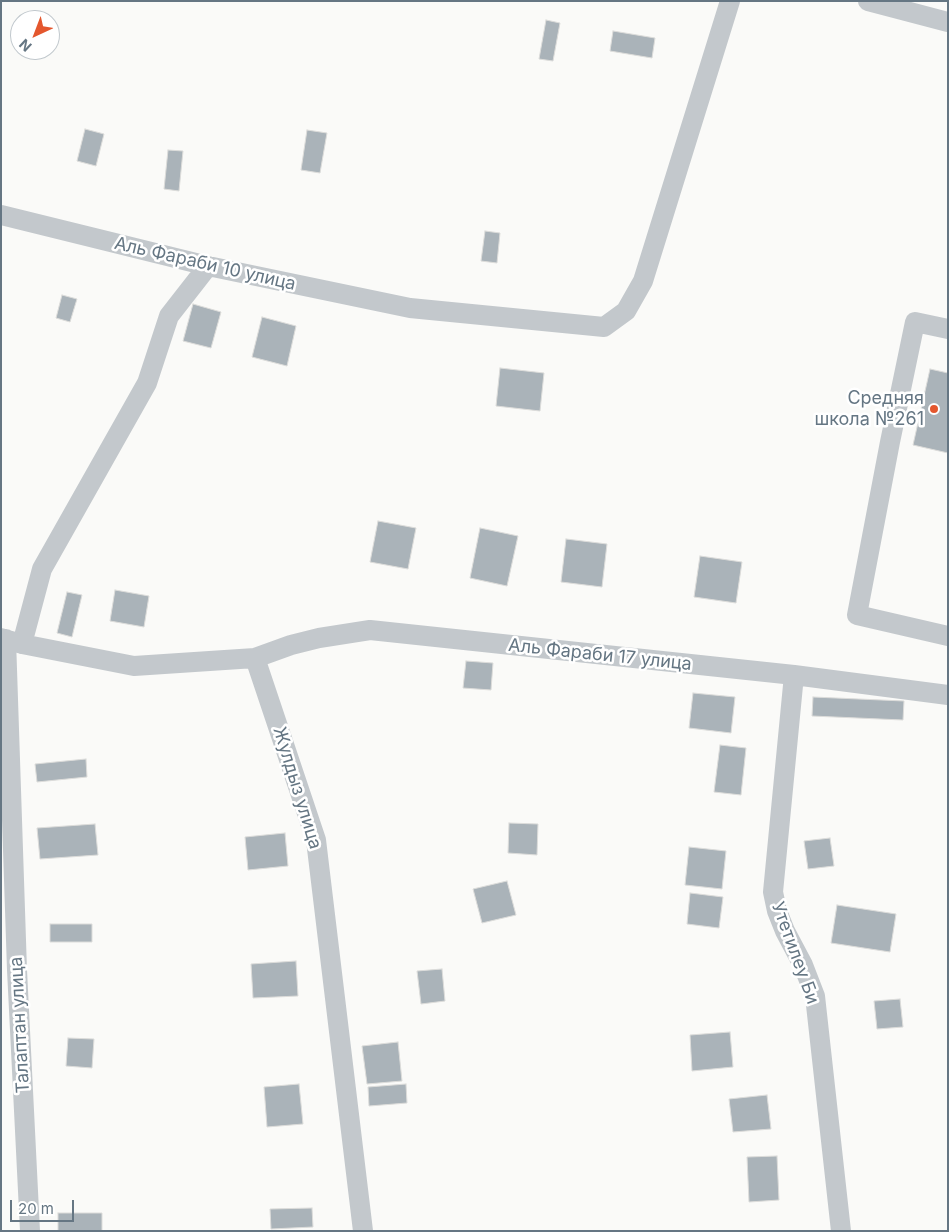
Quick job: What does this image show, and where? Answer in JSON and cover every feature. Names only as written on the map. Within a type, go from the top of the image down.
[{"type":"street","name":"Аль Фараби 10 улица","points":[[1,214],[208,266],[410,308],[604,327],[626,311],[643,281],[730,1]]},
{"type":"street","points":[[868,1],[948,22]]},
{"type":"street","name":"Талаптан улица","points":[[30,1231],[9,969],[10,640],[42,569],[147,383],[169,316],[208,266]]},
{"type":"street","points":[[948,329],[915,322],[857,615],[948,636]]},
{"type":"street","name":"Аль Фараби 17 улица","points":[[255,658],[291,645],[319,638],[370,630],[794,675],[948,695]]},
{"type":"street","points":[[10,640],[134,666],[255,658]]},
{"type":"street","name":"Жулдыз улица","points":[[255,658],[316,840],[363,1231]]},
{"type":"street","name":"Утетилеу Би","points":[[794,675],[773,892],[784,931],[803,964],[815,996],[841,1231]]},
{"type":"building","points":[[546,20],[560,23],[553,61],[539,59]]},
{"type":"building","points":[[613,31],[655,38],[652,58],[610,51]]},
{"type":"building","points":[[85,129],[104,134],[96,166],[77,161]]},
{"type":"building","points":[[307,130],[327,133],[320,173],[301,170]]},
{"type":"building","points":[[168,150],[183,151],[179,191],[164,189]]},
{"type":"building","points":[[485,231],[500,233],[497,263],[481,261]]},
{"type":"building","points":[[62,295],[77,299],[70,322],[56,318]]},
{"type":"building","points":[[193,304],[221,312],[211,348],[183,341]]},
{"type":"building","points":[[262,317],[296,326],[287,366],[252,357]]},
{"type":"building","points":[[500,368],[544,373],[540,411],[496,406]]},
{"type":"building","name":"Средняя школа №261","points":[[930,369],[948,373],[948,453],[913,445]]},
{"type":"building","points":[[378,521],[416,528],[408,569],[370,562]]},
{"type":"building","points":[[480,528],[518,536],[507,586],[470,578]]},
{"type":"building","points":[[566,539],[607,544],[602,587],[561,582]]},
{"type":"building","points":[[700,556],[742,562],[736,603],[694,597]]},
{"type":"building","points":[[115,590],[149,596],[144,627],[110,621]]},
{"type":"building","points":[[67,592],[82,595],[72,637],[57,633]]},
{"type":"building","points":[[466,661],[493,663],[491,690],[463,688]]},
{"type":"building","points":[[693,693],[735,697],[731,733],[689,728]]},
{"type":"building","points":[[813,697],[904,701],[903,720],[812,716]]},
{"type":"building","points":[[720,745],[746,748],[741,795],[714,792]]},
{"type":"building","points":[[86,759],[87,777],[37,782],[35,764]]},
{"type":"building","points":[[509,823],[538,824],[537,855],[508,853]]},
{"type":"building","points":[[95,824],[98,855],[40,859],[37,828]]},
{"type":"building","points":[[285,833],[288,866],[248,870],[245,837]]},
{"type":"building","points":[[830,838],[834,866],[808,869],[804,841]]},
{"type":"building","points":[[689,847],[726,851],[722,889],[685,885]]},
{"type":"building","points":[[507,881],[516,915],[482,923],[473,889]]},
{"type":"building","points":[[690,893],[723,897],[719,928],[687,924]]},
{"type":"building","points":[[837,905],[896,914],[890,952],[831,943]]},
{"type":"building","points":[[50,924],[92,924],[92,942],[50,942]]},
{"type":"building","points":[[296,961],[298,996],[253,998],[251,964]]},
{"type":"building","points":[[442,969],[445,1001],[421,1004],[417,971]]},
{"type":"building","points":[[900,999],[903,1027],[877,1029],[874,1001]]},
{"type":"building","points":[[730,1032],[733,1067],[692,1071],[690,1035]]},
{"type":"building","points":[[68,1038],[94,1039],[92,1068],[66,1066]]},
{"type":"building","points":[[398,1042],[402,1081],[367,1084],[362,1046]]},
{"type":"building","points":[[299,1084],[303,1124],[267,1127],[264,1087]]},
{"type":"building","points":[[406,1084],[407,1103],[369,1106],[368,1087]]},
{"type":"building","points":[[767,1095],[771,1129],[733,1132],[729,1099]]},
{"type":"building","points":[[777,1156],[779,1200],[749,1202],[747,1157]]},
{"type":"building","points":[[312,1208],[313,1227],[271,1229],[270,1209]]},
{"type":"building","points":[[58,1213],[102,1213],[102,1231],[58,1231]]},
{"type":"place","name":"Средняя школа №261","points":[[934,409]]}]
